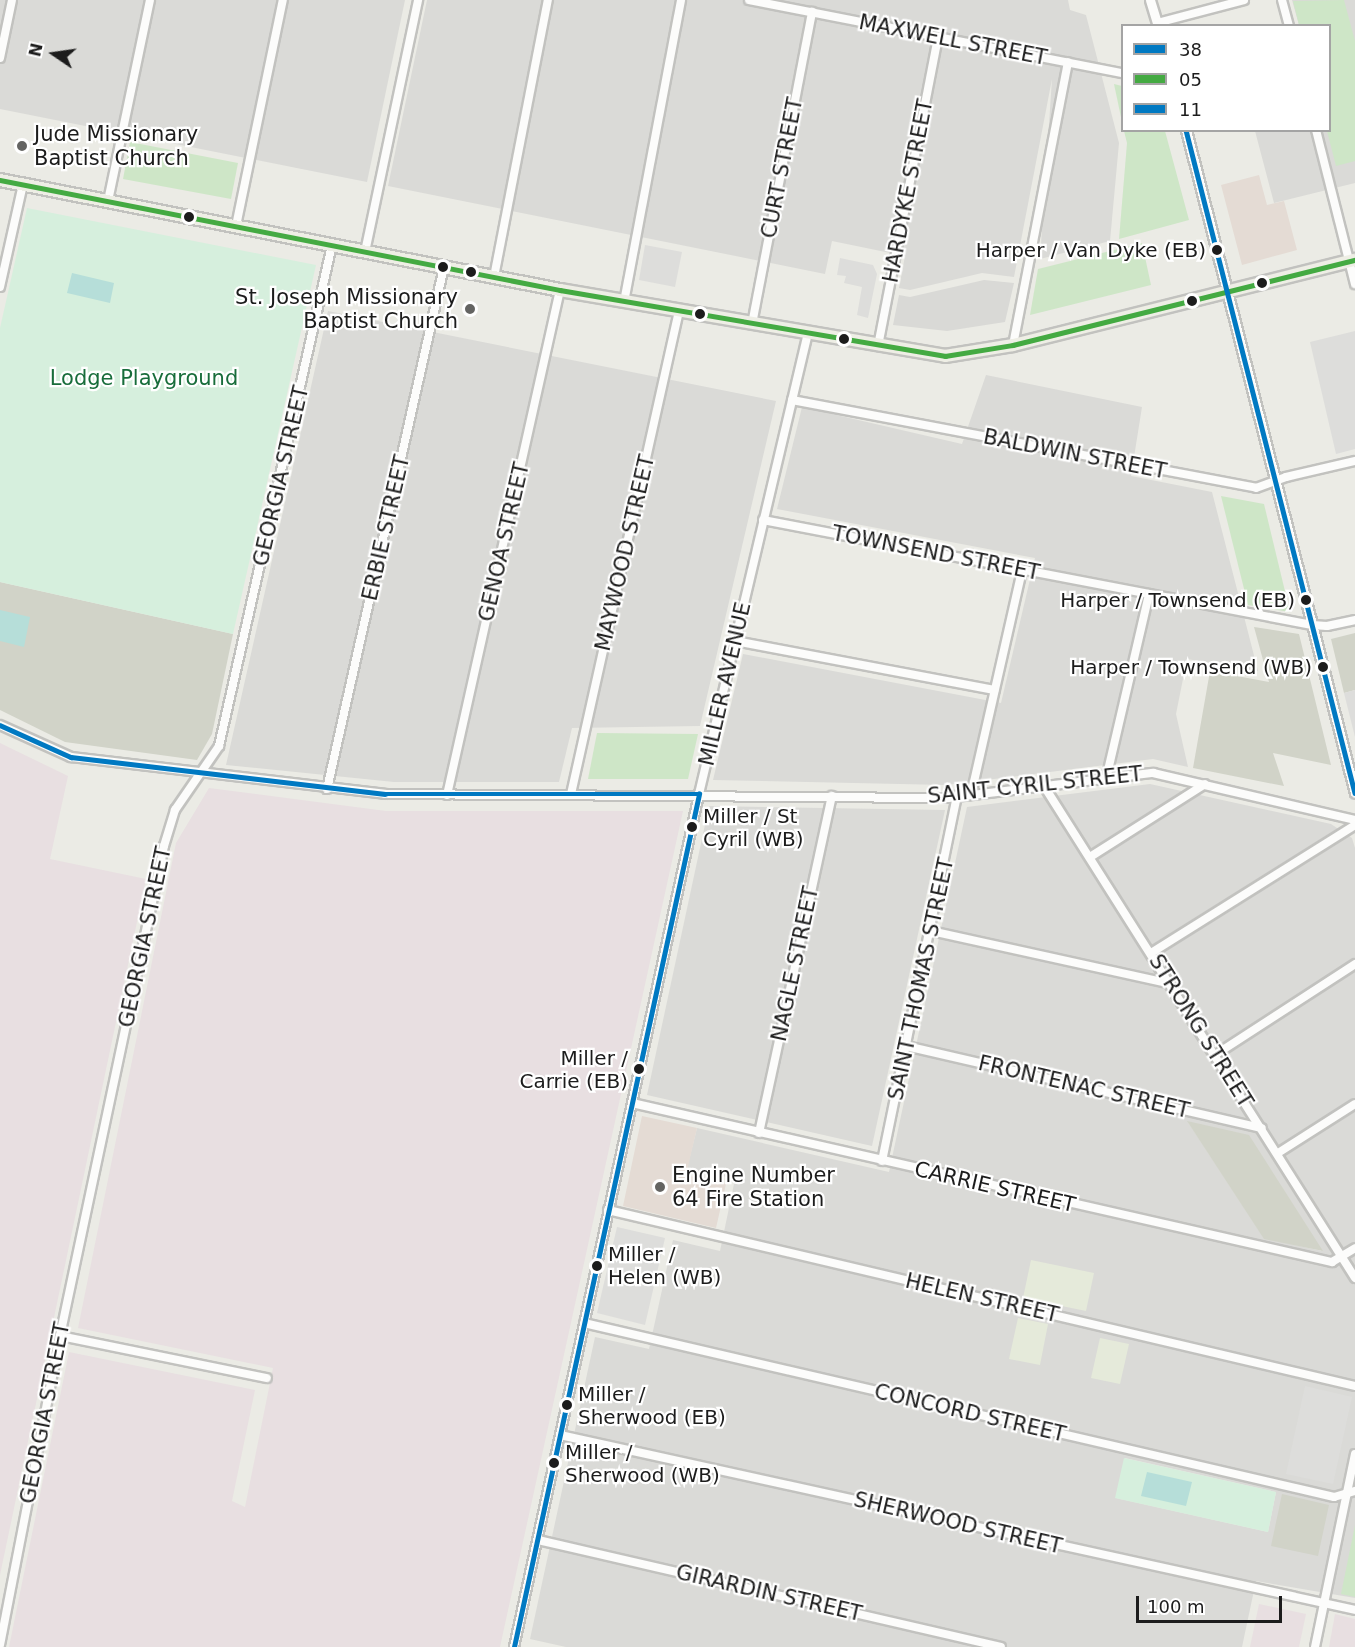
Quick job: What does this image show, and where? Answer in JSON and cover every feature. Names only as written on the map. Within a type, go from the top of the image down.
[{"type":"main road","points":[[0,180],[624,302],[878,346],[956,356],[1013,345],[1226,294],[1352,261]]},
{"type":"street","points":[[0,58],[12,0]]},
{"type":"street","points":[[108,201],[150,0]]},
{"type":"street","points":[[236,226],[283,0]]},
{"type":"street","points":[[365,252],[418,0]]},
{"type":"street","points":[[494,277],[548,0]]},
{"type":"street","points":[[624,302],[681,0]]},
{"type":"street","name":"MAXWELL STREET","points":[[749,0],[1121,73]]},
{"type":"street","points":[[1150,0],[1157,24],[1244,0]]},
{"type":"street","points":[[1282,0],[1288,24]]},
{"type":"street","name":"CURT STREET","points":[[752,324],[812,12]]},
{"type":"street","name":"HARDYKE STREET","points":[[878,346],[938,37]]},
{"type":"street","points":[[1013,345],[1068,62]]},
{"type":"street","points":[[1186,132],[1274,482],[1352,763],[1355,793]]},
{"type":"street","points":[[1317,132],[1352,261],[1355,284]]},
{"type":"street","points":[[0,286],[23,184]]},
{"type":"street","name":"GEORGIA STREET","points":[[0,1645],[60,1336],[167,832],[180,803],[219,746],[333,245]]},
{"type":"street","name":"ERBIE STREET","points":[[327,789],[444,267]]},
{"type":"street","name":"GENOA STREET","points":[[447,795],[561,290]]},
{"type":"street","name":"MAYWOOD STREET","points":[[571,794],[680,312]]},
{"type":"street","name":"MILLER AVENUE","points":[[514,1647],[699,794],[808,334]]},
{"type":"street","name":"BALDWIN STREET","points":[[792,400],[1256,488],[1355,461]]},
{"type":"street","name":"TOWNSEND STREET","points":[[764,520],[1312,625],[1327,627],[1355,620]]},
{"type":"street","points":[[971,795],[1022,570]]},
{"type":"street","points":[[1106,779],[1149,594]]},
{"type":"street","points":[[735,641],[994,690]]},
{"type":"street","name":"SAINT CYRIL STREET","points":[[0,725],[61,755],[327,789],[447,795],[957,796],[1153,773],[1355,820]]},
{"type":"street","points":[[1090,857],[1205,784]]},
{"type":"street","name":"STRONG STREET","points":[[1044,786],[1355,1278]]},
{"type":"street","name":"NAGLE STREET","points":[[759,1132],[832,796]]},
{"type":"street","name":"SAINT THOMAS STREET","points":[[882,1161],[957,796]]},
{"type":"street","points":[[1151,953],[1355,825]]},
{"type":"street","points":[[931,931],[1168,983]]},
{"type":"street","points":[[1215,1055],[1355,964]]},
{"type":"street","name":"FRONTENAC STREET","points":[[906,1046],[1262,1128]]},
{"type":"street","name":"CARRIE STREET","points":[[632,1103],[1332,1262],[1342,1257]]},
{"type":"street","points":[[1278,1153],[1355,1104]]},
{"type":"street","name":"HELEN STREET","points":[[608,1210],[1355,1386]]},
{"type":"street","points":[[1342,1257],[1355,1248]]},
{"type":"street","name":"CONCORD STREET","points":[[584,1323],[1332,1497],[1351,1493]]},
{"type":"street","points":[[60,1336],[267,1378]]},
{"type":"street","name":"SHERWOOD STREET","points":[[560,1435],[1324,1606],[1355,1610]]},
{"type":"street","points":[[1315,1647],[1351,1493],[1355,1454]]},
{"type":"street","name":"GIRARDIN STREET","points":[[538,1540],[1001,1647]]},
{"type":"shaded area","points":[[0,0],[405,0],[367,182],[0,109]]},
{"type":"shaded area","points":[[427,0],[1068,0],[1070,10],[1086,15],[1119,143],[1110,241],[1040,259],[1052,79],[1014,277],[982,273],[910,290],[899,288],[905,256],[832,241],[825,274],[388,186]]},
{"type":"shaded area","points":[[1292,0],[1355,0],[1355,183],[1274,203],[1255,132],[1331,132],[1331,24],[1299,24]]},
{"type":"shaded area","points":[[1259,175],[1267,205],[1284,201],[1297,250],[1242,265],[1221,185]]},
{"type":"shaded area","points":[[645,245],[682,252],[675,287],[639,280]]},
{"type":"shaded area","points":[[840,258],[873,265],[877,274],[868,318],[857,315],[862,287],[844,283],[846,276],[837,275]]},
{"type":"shaded area","points":[[72,273],[114,283],[110,303],[67,293]]},
{"type":"shaded area","points":[[984,280],[1014,283],[1005,322],[947,331],[893,325],[899,295],[910,297]]},
{"type":"shaded area","points":[[328,311],[776,401],[700,726],[572,728],[559,782],[394,782],[226,765]]},
{"type":"shaded area","points":[[1355,331],[1355,449],[1336,454],[1310,342]]},
{"type":"shaded area","points":[[986,375],[1142,407],[1131,476],[1212,492],[1258,671],[1187,659],[1176,714],[1188,767],[1153,759],[946,785],[713,780],[743,654],[1001,703],[1035,558],[777,509],[802,407],[962,444]]},
{"type":"shaded area","points":[[0,582],[233,634],[212,734],[197,760],[65,742],[0,710]]},
{"type":"shaded area","points":[[0,610],[30,617],[24,647],[0,641]]},
{"type":"shaded area","points":[[1254,627],[1299,634],[1331,765],[1273,753],[1284,786],[1193,768],[1210,671],[1269,682]]},
{"type":"shaded area","points":[[1355,633],[1355,690],[1344,693],[1331,639]]},
{"type":"shaded area","points":[[1355,690],[1355,737],[1344,693]]},
{"type":"shaded area","points":[[0,743],[68,776],[50,859],[146,879],[0,1575]]},
{"type":"shaded area","points":[[1150,784],[1331,824],[1352,838],[1355,848],[1355,1598],[1256,1581],[1242,1647],[566,1647],[530,1639],[595,1337],[649,1349],[673,1240],[720,1251],[735,1179],[687,1168],[697,1128],[889,1172],[967,807]],"holes":[[[1188,1122],[1322,1251],[1264,1238]],[[1125,1458],[1276,1492],[1268,1532],[1116,1498]]]},
{"type":"shaded area","points":[[209,788],[386,811],[683,811],[500,1647],[9,1647],[69,1352],[255,1390],[232,1501],[245,1507],[273,1368],[78,1328],[176,843]]},
{"type":"shaded area","points":[[709,806],[945,810],[872,1146],[647,1095]]},
{"type":"shaded area","points":[[642,1116],[697,1128],[686,1175],[726,1184],[716,1228],[623,1206]]},
{"type":"shaded area","points":[[1187,1121],[1249,1135],[1323,1251],[1264,1239]]},
{"type":"shaded area","points":[[617,1227],[665,1238],[645,1325],[597,1313]]},
{"type":"shaded area","points":[[1305,1386],[1352,1397],[1333,1484],[1286,1474]]},
{"type":"shaded area","points":[[1147,1472],[1192,1482],[1186,1506],[1141,1496]]},
{"type":"shaded area","points":[[1282,1494],[1329,1505],[1318,1556],[1271,1546]]},
{"type":"shaded area","points":[[1259,1604],[1306,1614],[1299,1647],[1250,1647]]},
{"type":"shaded area","points":[[1335,1614],[1355,1619],[1355,1647],[1329,1647]]},
{"type":"green space","points":[[1344,0],[1355,41],[1355,161],[1336,166],[1327,132],[1331,132],[1331,24],[1299,24],[1293,1]]},
{"type":"green space","points":[[1114,84],[1121,86],[1121,117]]},
{"type":"green space","points":[[1124,132],[1165,132],[1189,220],[1119,239],[1127,143]]},
{"type":"green space","points":[[130,142],[238,163],[231,199],[123,179]]},
{"type":"green space","name":"Lodge Playground","points":[[27,208],[316,265],[233,634],[0,582],[0,328]]},
{"type":"green space","points":[[1142,243],[1151,285],[1030,315],[1038,269]]},
{"type":"green space","points":[[1221,496],[1264,504],[1290,612],[1248,605]]},
{"type":"green space","points":[[597,733],[698,734],[688,779],[588,779]]},
{"type":"green space","points":[[1031,1260],[1094,1273],[1086,1311],[1023,1298]]},
{"type":"green space","points":[[1018,1318],[1048,1324],[1040,1365],[1009,1359]]},
{"type":"green space","points":[[1100,1338],[1129,1344],[1120,1384],[1091,1378]]},
{"type":"green space","points":[[1124,1458],[1276,1492],[1268,1532],[1115,1498]]},
{"type":"green space","points":[[1355,1525],[1355,1597],[1341,1594]]},
{"type":"transit line","name":"11","points":[[1187,132],[1355,793]]},
{"type":"transit line","name":"05","points":[[0,180],[560,290],[945,356],[1013,345],[1355,260]]},
{"type":"transit line","name":"38","points":[[0,725],[71,757],[385,794],[699,794]]},
{"type":"transit line","name":"38","points":[[514,1647],[699,794]]},
{"type":"place","name":"Jude Missionary Baptist Church","points":[[22,146]]},
{"type":"place","name":"Harper / Van Dyke (EB)","points":[[1217,250]]},
{"type":"place","name":"St. Joseph Missionary Baptist Church","points":[[470,309]]},
{"type":"place","name":"Harper / Townsend (EB)","points":[[1306,600]]},
{"type":"place","name":"Harper / Townsend (WB)","points":[[1323,667]]},
{"type":"place","name":"Miller / St Cyril (WB)","points":[[692,827]]},
{"type":"place","name":"Miller / Carrie (EB)","points":[[639,1069]]},
{"type":"place","name":"Engine Number 64 Fire Station","points":[[660,1187]]},
{"type":"place","name":"Miller / Helen (WB)","points":[[597,1266]]},
{"type":"place","name":"Miller / Sherwood (EB)","points":[[567,1405]]},
{"type":"place","name":"Miller / Sherwood (WB)","points":[[554,1463]]}]
